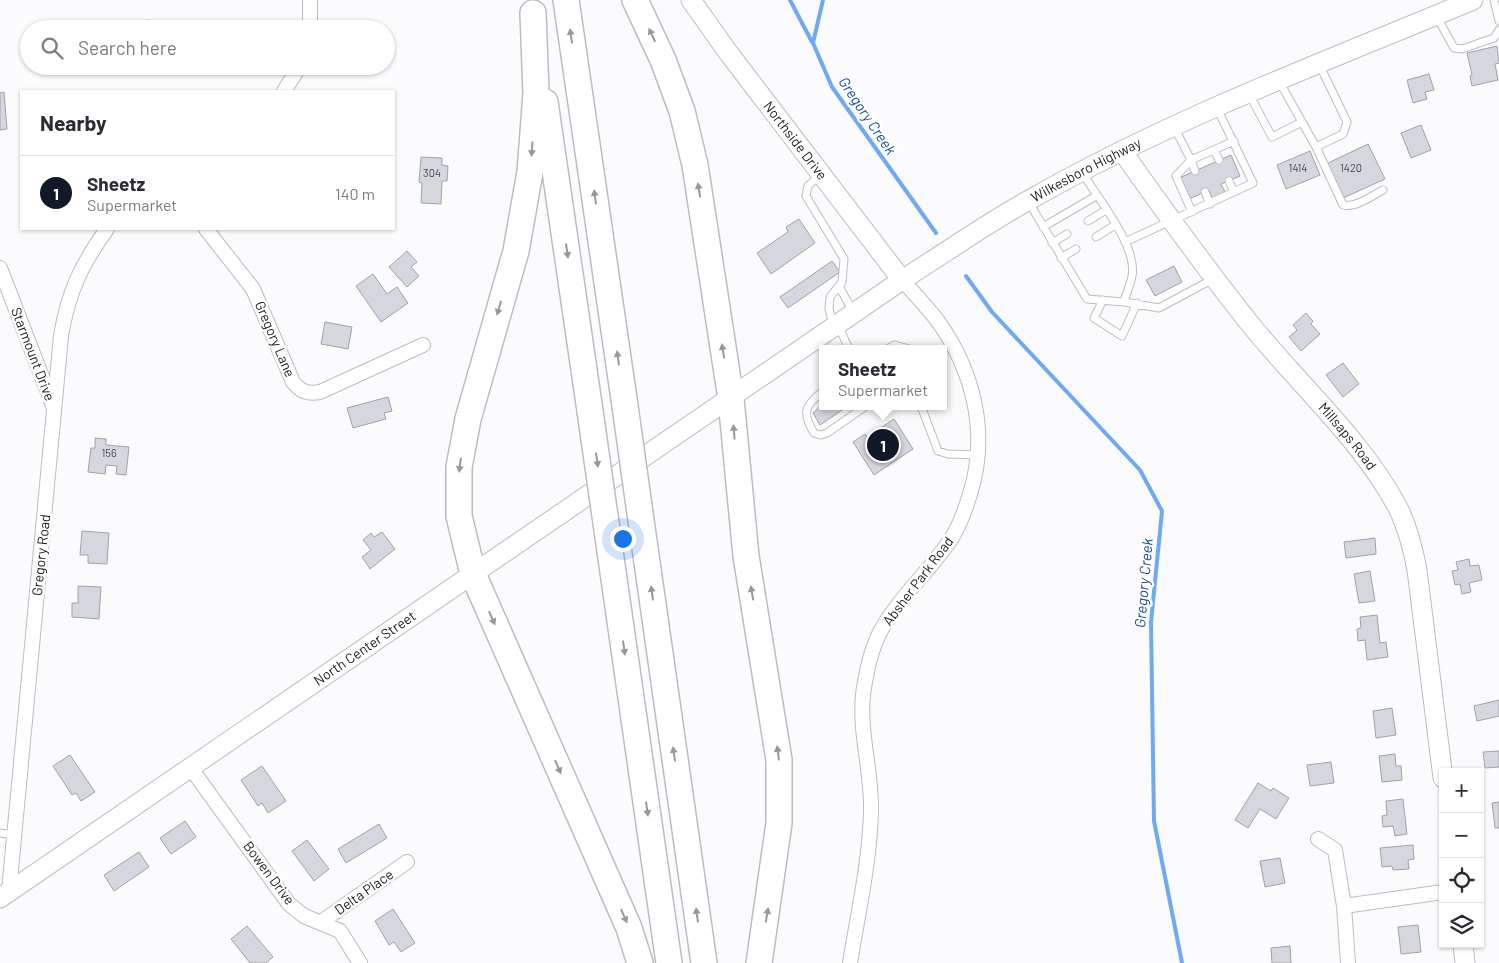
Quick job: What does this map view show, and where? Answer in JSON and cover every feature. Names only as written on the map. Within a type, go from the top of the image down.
[{"type":"highway","points":[[566,0],[704,963]]},
{"type":"highway","points":[[635,0],[663,60],[682,111],[695,165],[731,399],[746,556],[779,760],[780,822],[759,963]]},
{"type":"highway","points":[[532,6],[669,963]]},
{"type":"highway","points":[[532,6],[536,93],[530,172],[516,251],[468,419],[459,467],[459,516],[472,574],[629,928],[640,963]]},
{"type":"main road","name":"Northside Drive","points":[[691,0],[727,51],[902,280]]},
{"type":"main road","name":"Wilkesboro Highway","points":[[731,399],[819,344],[836,326],[902,280],[1027,201],[1122,151],[1217,107],[1473,0]]},
{"type":"main road","name":"Millsaps Road","points":[[1122,151],[1171,222],[1213,278],[1375,468],[1398,508],[1414,551],[1442,768]]},
{"type":"main road","name":"North Center Street","points":[[4,894],[731,399]]},
{"type":"main road","points":[[1463,948],[1465,963]]},
{"type":"street","points":[[310,0],[310,20]]},
{"type":"street","points":[[285,90],[294,75]]},
{"type":"street","name":"Gregory Road","points":[[4,894],[7,834],[56,412],[61,336],[67,304],[78,274],[106,230]]},
{"type":"street","name":"Gregory Lane","points":[[207,230],[253,289],[293,382],[300,390],[310,394],[320,392],[424,345]]},
{"type":"street","name":"Starmount Drive","points":[[0,268],[56,412]]},
{"type":"street","name":"Absher Park Road","points":[[850,963],[870,840],[869,764],[862,709],[864,683],[883,626],[950,542],[964,514],[975,478],[979,455],[979,419],[970,384],[957,354],[937,320],[902,280]]},
{"type":"street","name":"Bowen Drive","points":[[190,766],[290,904],[304,916],[340,931],[360,963]]},
{"type":"street","points":[[1318,839],[1336,850],[1344,906],[1348,963]]},
{"type":"street","name":"Delta Place","points":[[321,922],[407,862]]},
{"type":"street","points":[[1344,906],[1439,893]]},
{"type":"lane","points":[[1494,0],[1499,21]]},
{"type":"lane","points":[[1437,15],[1454,48],[1462,49],[1494,38],[1499,30]]},
{"type":"lane","points":[[1316,146],[1343,134],[1346,122],[1319,64]]},
{"type":"lane","points":[[1279,81],[1316,146],[1343,205],[1347,206],[1358,203],[1382,190]]},
{"type":"lane","points":[[1249,94],[1272,137],[1302,122]]},
{"type":"lane","points":[[1125,242],[1210,204],[1253,182],[1217,107]]},
{"type":"lane","points":[[1174,127],[1195,171]]},
{"type":"lane","points":[[1192,212],[1176,176],[1191,160],[1234,141]]},
{"type":"lane","points":[[1214,150],[1219,160]]},
{"type":"lane","points":[[1082,172],[1125,242],[1132,258],[1133,275],[1124,302]]},
{"type":"lane","points":[[821,173],[808,186],[806,196],[844,259],[843,275],[830,297],[829,304],[836,326],[847,345]]},
{"type":"lane","points":[[1229,181],[1234,192]]},
{"type":"lane","points":[[1204,192],[1210,204]]},
{"type":"lane","points":[[1043,227],[1096,196]]},
{"type":"lane","points":[[1027,201],[1087,299],[1137,303],[1159,308],[1213,278]]},
{"type":"lane","points":[[1088,221],[1106,210]]},
{"type":"lane","points":[[1096,237],[1115,225]]},
{"type":"lane","points":[[1052,243],[1067,234]]},
{"type":"lane","points":[[1061,258],[1076,249]]},
{"type":"lane","points":[[838,286],[854,313]]},
{"type":"lane","points":[[1103,300],[1094,318],[1122,336],[1137,303]]},
{"type":"lane","points":[[819,394],[812,400],[805,411],[806,420],[814,433],[821,436],[827,434],[860,410]]},
{"type":"lane","points":[[923,410],[938,451],[948,454],[979,455]]},
{"type":"building","points":[[1497,46],[1499,63],[1495,64],[1498,80],[1472,86],[1470,76],[1472,75],[1467,53]]},
{"type":"building","points":[[1429,74],[1434,90],[1425,92],[1427,99],[1413,103],[1407,80]]},
{"type":"building","points":[[4,92],[7,129],[0,130],[0,93]]},
{"type":"building","points":[[1421,125],[1431,150],[1411,158],[1401,133]]},
{"type":"building","points":[[1368,144],[1385,179],[1343,198],[1326,164]]},
{"type":"building","points":[[1310,151],[1320,175],[1286,189],[1277,165]]},
{"type":"building","points":[[1231,155],[1240,176],[1221,184],[1225,192],[1212,198],[1209,190],[1189,199],[1179,178]]},
{"type":"building","points":[[421,157],[442,158],[442,165],[448,166],[447,181],[442,181],[441,204],[421,203],[422,183],[419,182]]},
{"type":"building","points":[[799,219],[815,243],[771,274],[757,253],[788,232],[786,227]]},
{"type":"building","points":[[407,251],[417,262],[411,267],[419,276],[407,287],[389,267]]},
{"type":"building","points":[[832,261],[840,272],[788,308],[780,297]]},
{"type":"building","points":[[1174,266],[1182,282],[1155,296],[1146,280]]},
{"type":"building","points":[[373,274],[387,294],[397,287],[408,303],[381,322],[356,286]]},
{"type":"building","points":[[1306,313],[1313,321],[1311,324],[1320,334],[1301,351],[1289,337],[1297,330],[1293,325]]},
{"type":"building","points":[[325,322],[352,327],[348,349],[321,344]]},
{"type":"building","points":[[1343,363],[1359,384],[1343,397],[1326,375]]},
{"type":"building","points":[[388,397],[392,411],[384,413],[386,419],[353,428],[347,408]]},
{"type":"building","points":[[819,408],[819,410],[842,410],[820,425],[813,413]]},
{"type":"building","points":[[894,419],[913,449],[874,475],[853,442],[865,434],[867,437]]},
{"type":"building","points":[[95,438],[106,439],[106,445],[129,447],[126,475],[116,474],[117,466],[106,465],[105,474],[88,472],[91,448],[95,448]]},
{"type":"building","points":[[82,531],[109,533],[107,564],[88,563],[88,555],[80,555]]},
{"type":"building","points":[[382,532],[395,549],[370,569],[362,557],[371,550],[363,540],[371,533],[374,537]]},
{"type":"building","points":[[1375,538],[1376,554],[1346,558],[1344,542]]},
{"type":"building","points":[[1469,559],[1470,566],[1479,565],[1482,580],[1469,583],[1471,592],[1462,594],[1460,584],[1455,585],[1452,571],[1458,570],[1456,562]]},
{"type":"building","points":[[1370,571],[1375,601],[1359,603],[1354,574]]},
{"type":"building","points":[[78,586],[101,587],[99,619],[72,617],[72,603],[78,603]]},
{"type":"building","points":[[1377,615],[1380,643],[1386,642],[1388,657],[1367,660],[1365,640],[1358,641],[1357,629],[1361,628],[1360,617]]},
{"type":"building","points":[[1499,700],[1499,716],[1477,721],[1474,706]]},
{"type":"building","points":[[1392,708],[1396,735],[1376,738],[1373,711]]},
{"type":"building","points":[[1499,751],[1499,767],[1485,768],[1483,752]]},
{"type":"building","points":[[1395,754],[1396,766],[1401,766],[1402,780],[1382,782],[1379,756]]},
{"type":"building","points":[[70,755],[95,792],[81,801],[76,793],[72,795],[53,766]]},
{"type":"building","points":[[1331,762],[1334,783],[1310,786],[1307,765]]},
{"type":"building","points":[[262,766],[286,801],[268,813],[262,803],[258,806],[241,780]]},
{"type":"building","points":[[1258,783],[1271,791],[1273,788],[1289,798],[1276,819],[1260,809],[1248,828],[1235,820]]},
{"type":"building","points":[[1403,799],[1407,834],[1395,836],[1393,826],[1383,827],[1382,816],[1387,815],[1386,801]]},
{"type":"building","points":[[1499,802],[1499,828],[1495,828],[1492,803]]},
{"type":"building","points":[[185,821],[196,837],[171,854],[160,838]]},
{"type":"building","points":[[379,824],[387,838],[346,863],[338,849]]},
{"type":"building","points":[[307,840],[329,869],[314,881],[292,851]]},
{"type":"building","points":[[1413,845],[1414,859],[1408,860],[1409,869],[1393,870],[1392,866],[1382,867],[1380,848]]},
{"type":"building","points":[[139,852],[149,867],[114,891],[104,875]]},
{"type":"building","points":[[1280,858],[1285,883],[1265,887],[1260,861]]},
{"type":"building","points":[[393,909],[415,943],[401,952],[394,942],[389,945],[375,921]]},
{"type":"building","points":[[1418,925],[1421,952],[1401,954],[1398,927]]},
{"type":"building","points":[[247,926],[273,957],[266,963],[250,963],[231,939]]},
{"type":"building","points":[[1290,946],[1291,963],[1272,963],[1271,948]]},
{"type":"waterway","points":[[790,0],[812,42]]},
{"type":"waterway","name":"Gregory Creek","points":[[823,0],[813,43],[832,87],[936,233]]},
{"type":"waterway","name":"Gregory Creek","points":[[966,276],[992,312],[1140,470],[1162,511],[1151,622],[1154,821],[1182,963]]},
{"type":"place","name":"Sheetz","points":[[883,445]]}]
